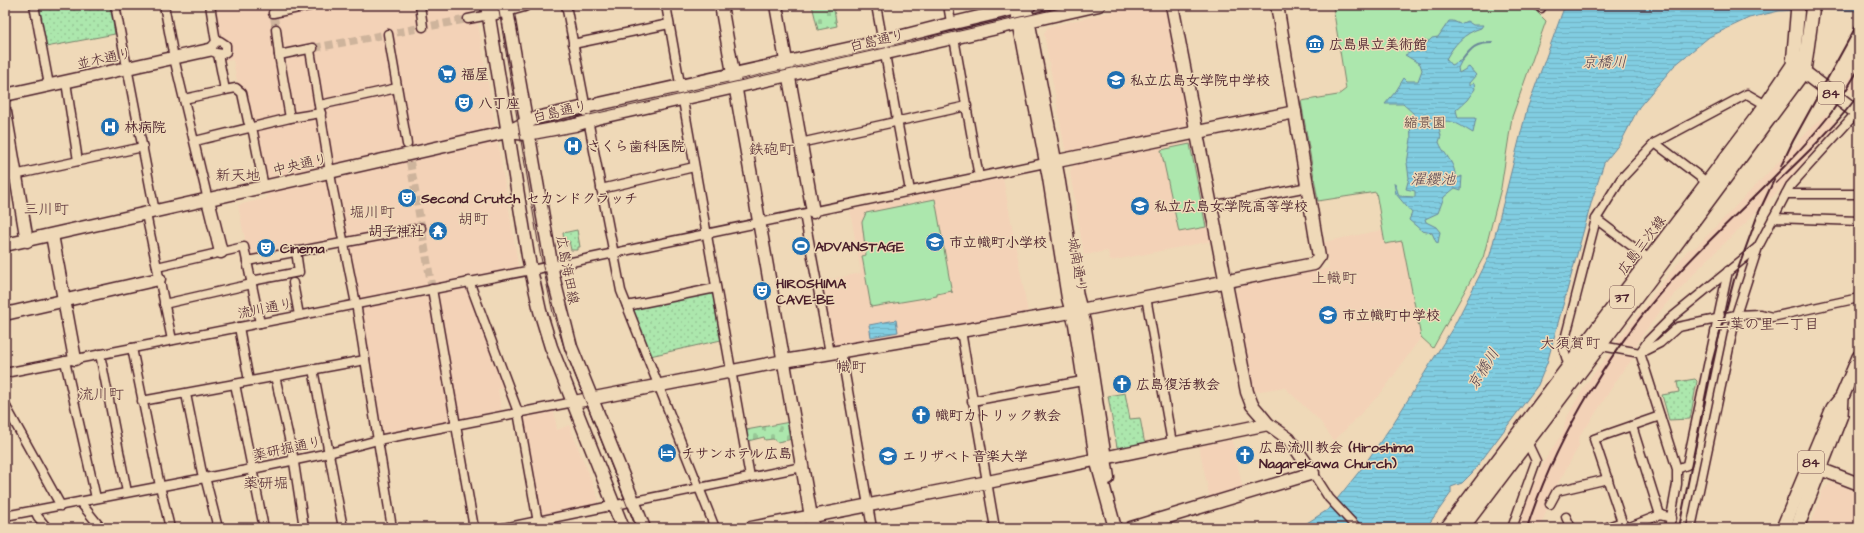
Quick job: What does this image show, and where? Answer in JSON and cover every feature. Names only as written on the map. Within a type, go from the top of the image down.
[{"type":"main road","name":"広島三次線","points":[[1462,528],[1527,442],[1593,344],[1655,263],[1799,68],[1812,9]]},
{"type":"main road","name":"広島三次線","points":[[1655,263],[1708,183],[1766,105],[1799,68],[1798,10]]},
{"type":"main road","name":"84","points":[[1799,68],[1858,113]]},
{"type":"main road","name":"広島三次線","points":[[1447,528],[1569,367],[1593,344]]},
{"type":"main road","name":"84","points":[[1797,528],[1833,408],[1842,397],[1859,357]]},
{"type":"main road","name":"84","points":[[1783,528],[1815,467]]},
{"type":"street","points":[[34,5],[49,85]]},
{"type":"street","points":[[115,5],[143,147],[157,267],[172,340]]},
{"type":"street","points":[[164,5],[174,58],[221,252]]},
{"type":"street","points":[[210,5],[214,48],[225,90]]},
{"type":"street","points":[[273,13],[314,5]]},
{"type":"street","points":[[420,5],[423,27]]},
{"type":"street","points":[[468,19],[488,10],[524,5]]},
{"type":"street","points":[[566,5],[621,291],[715,528]]},
{"type":"street","points":[[666,5],[750,477]]},
{"type":"street","points":[[721,5],[812,522]]},
{"type":"street","points":[[776,5],[800,143],[808,213],[835,352],[872,528]]},
{"type":"street","points":[[876,5],[886,53],[910,191]]},
{"type":"street","points":[[948,5],[951,22]]},
{"type":"street","name":"白島通り","points":[[507,132],[528,134],[1025,23],[1099,5]]},
{"type":"street","points":[[1172,5],[1247,392],[1252,405],[1268,424],[1289,439],[1332,502],[1357,528]]},
{"type":"street","points":[[574,402],[784,361],[1076,310],[1314,264],[1319,257],[1277,5]]},
{"type":"street","name":"白島通り","points":[[507,132],[526,121],[883,41],[933,29],[951,22],[1023,6]]},
{"type":"street","name":"城南通り","points":[[1023,6],[1101,458],[1115,528]]},
{"type":"street","name":"広島海田線","points":[[507,7],[551,266],[560,307],[571,347],[644,528]]},
{"type":"street","points":[[488,10],[531,270],[545,329],[623,528]]},
{"type":"street","points":[[573,44],[669,24]]},
{"type":"street","points":[[276,29],[290,118]]},
{"type":"street","points":[[388,34],[407,144]]},
{"type":"street","points":[[954,38],[979,177]]},
{"type":"street","name":"並木通り","points":[[5,95],[214,48]]},
{"type":"street","points":[[279,55],[312,49],[330,172],[356,304],[392,528]]},
{"type":"street","points":[[66,82],[78,161]]},
{"type":"street","points":[[184,99],[236,88],[242,93],[264,187]]},
{"type":"street","points":[[195,141],[290,118],[397,88]]},
{"type":"street","points":[[1569,367],[1563,347],[1596,219],[1621,180],[1655,143],[1747,94],[1766,105]]},
{"type":"street","points":[[800,143],[967,106]]},
{"type":"street","points":[[5,112],[10,176],[27,241]]},
{"type":"street","points":[[1050,162],[1295,112]]},
{"type":"street","points":[[1691,528],[1736,315],[1758,247],[1790,186],[1858,113]]},
{"type":"street","name":"中央通り","points":[[5,245],[507,132]]},
{"type":"street","points":[[1655,143],[1708,183]]},
{"type":"street","points":[[10,176],[143,147]]},
{"type":"street","name":"流川通り","points":[[5,373],[551,266],[1050,162]]},
{"type":"street","points":[[601,189],[694,167]]},
{"type":"street","points":[[1211,206],[1308,187]]},
{"type":"street","points":[[1786,194],[1859,194]]},
{"type":"street","points":[[1773,218],[1859,221]]},
{"type":"street","points":[[1596,219],[1655,263]]},
{"type":"street","points":[[247,261],[421,228]]},
{"type":"street","points":[[52,235],[64,300],[70,360],[96,498]]},
{"type":"street","points":[[157,267],[244,247],[260,323]]},
{"type":"street","points":[[1640,353],[1648,341],[1671,318],[1758,247]]},
{"type":"street","points":[[164,304],[251,282],[299,272],[296,251]]},
{"type":"street","points":[[1677,469],[1687,465],[1728,271]]},
{"type":"street","points":[[5,314],[159,279]]},
{"type":"street","points":[[470,281],[518,412],[538,524]]},
{"type":"street","points":[[293,283],[299,315]]},
{"type":"street","points":[[627,306],[716,288]]},
{"type":"street","points":[[432,289],[457,424],[474,528]]},
{"type":"street","points":[[1146,297],[1172,443]]},
{"type":"street","points":[[1593,344],[1640,353],[1660,343],[1678,327],[1736,315],[1760,314],[1772,317],[1859,298]]},
{"type":"street","points":[[239,327],[249,381]]},
{"type":"street","points":[[961,331],[995,528]]},
{"type":"street","points":[[132,348],[170,528]]},
{"type":"street","points":[[1640,353],[1677,469],[1678,484],[1669,528]]},
{"type":"street","points":[[100,354],[128,492]]},
{"type":"street","points":[[142,401],[365,360]]},
{"type":"street","points":[[313,369],[343,528]]},
{"type":"street","points":[[275,376],[294,460],[304,528]]},
{"type":"street","points":[[972,401],[1088,380]]},
{"type":"street","points":[[235,384],[264,528]]},
{"type":"street","points":[[186,394],[202,473],[218,528]]},
{"type":"street","name":"薬研掘通り","points":[[5,516],[329,453],[378,440],[574,402]]},
{"type":"street","points":[[5,405],[61,506]]},
{"type":"street","points":[[1624,526],[1594,440],[1660,416]]},
{"type":"street","points":[[751,528],[812,522],[868,505],[988,482],[1268,424]]},
{"type":"street","points":[[1632,426],[1660,515]]},
{"type":"street","points":[[1512,528],[1536,461],[1527,442]]},
{"type":"street","points":[[503,528],[538,524],[614,505],[802,467]]},
{"type":"street","points":[[1815,467],[1859,484]]},
{"type":"street","points":[[1131,528],[1313,473]]},
{"type":"street","points":[[1550,504],[1557,491],[1608,479]]},
{"type":"street","points":[[80,502],[101,528]]},
{"type":"street","points":[[35,511],[38,518],[47,528]]},
{"type":"street","points":[[1605,528],[1624,526],[1660,515],[1672,518]]},
{"type":"street","points":[[1566,517],[1571,528]]},
{"type":"shaded area","points":[[213,5],[475,5],[519,270],[468,280],[505,387],[498,389],[502,414],[379,439],[345,241],[249,259],[238,205],[267,198],[246,92],[238,86],[233,60],[224,61],[224,57],[229,52],[230,45],[226,39],[219,38]]},
{"type":"shaded area","name":"私立広島女学院中学校","points":[[1138,5],[1166,5],[1189,126],[1187,129],[1069,152],[1065,149],[1044,34],[1048,27]]},
{"type":"shaded area","points":[[1859,64],[1859,98],[1845,86]]},
{"type":"shaded area","points":[[1825,114],[1841,126],[1803,167],[1701,266],[1665,305],[1635,347],[1616,343],[1688,250],[1696,247]]},
{"type":"shaded area","name":"私立広島女学院高等学校","points":[[1189,142],[1193,143],[1211,241],[1110,261],[1108,251],[1084,255],[1070,172],[1073,165]]},
{"type":"shaded area","name":"市立幟町小学校","points":[[1003,178],[1028,313],[837,346],[833,344],[822,281],[861,273],[850,210]]},
{"type":"shaded area","name":"市立幟町中学校","points":[[1382,230],[1386,244],[1402,241],[1421,337],[1382,392],[1334,441],[1320,421],[1284,387],[1254,392],[1235,292],[1238,287],[1329,268],[1324,242]]},
{"type":"shaded area","points":[[1608,355],[1634,357],[1620,375],[1588,425],[1583,430],[1578,440],[1579,446],[1553,492],[1540,528],[1518,528],[1528,498],[1545,460],[1563,432],[1566,419],[1586,384]]},
{"type":"shaded area","points":[[554,412],[557,430],[569,425],[599,500],[596,505],[544,515],[540,512],[522,421],[525,417]]},
{"type":"shaded area","points":[[1232,440],[1243,489],[1210,499],[1199,446]]},
{"type":"shaded area","points":[[1832,482],[1859,492],[1859,528],[1810,528],[1823,489]]},
{"type":"green space","points":[[39,5],[110,5],[115,34],[46,47]]},
{"type":"green space","points":[[812,5],[833,5],[837,26],[818,30]]},
{"type":"green space","name":"縮景園","points":[[1345,5],[1530,5],[1546,21],[1512,117],[1501,188],[1483,258],[1433,348],[1421,337],[1402,241],[1385,244],[1376,192],[1318,201],[1301,101],[1338,95],[1346,89],[1333,7]]},
{"type":"green space","points":[[1190,144],[1206,227],[1179,232],[1161,150]]},
{"type":"green space","points":[[935,199],[952,291],[937,294],[937,296],[871,307],[862,256],[866,255],[862,222],[866,213]]},
{"type":"green space","points":[[577,230],[580,247],[578,247],[578,250],[571,250],[569,241],[567,242],[567,247],[565,247],[563,233]]},
{"type":"green space","points":[[711,293],[713,295],[721,340],[650,356],[633,312],[635,307]]},
{"type":"green space","points":[[1695,379],[1697,381],[1690,419],[1669,420],[1662,395],[1679,392],[1677,382]]},
{"type":"green space","points":[[1125,393],[1130,419],[1140,418],[1145,445],[1121,450],[1117,447],[1108,396]]},
{"type":"green space","points":[[790,422],[793,439],[777,442],[773,439],[765,440],[764,437],[748,441],[746,430]]},
{"type":"water","name":"京橋川","points":[[1565,5],[1859,5],[1859,11],[1815,9],[1779,11],[1749,18],[1709,37],[1674,66],[1639,107],[1621,142],[1604,163],[1592,200],[1547,363],[1538,385],[1472,473],[1462,483],[1451,487],[1451,493],[1426,528],[1299,528],[1329,509],[1362,468],[1394,422],[1454,326],[1490,255],[1527,109]]},
{"type":"water","name":"濯纓池","points":[[1449,21],[1460,24],[1467,21],[1473,25],[1483,25],[1481,28],[1469,33],[1460,40],[1446,59],[1451,65],[1462,60],[1458,68],[1459,73],[1469,67],[1476,75],[1469,83],[1469,86],[1474,83],[1475,89],[1467,100],[1456,110],[1458,118],[1476,118],[1473,133],[1456,123],[1447,121],[1438,124],[1441,136],[1439,142],[1440,145],[1453,165],[1456,176],[1458,178],[1462,176],[1461,190],[1455,188],[1444,197],[1438,213],[1425,219],[1426,222],[1436,227],[1440,232],[1438,243],[1436,242],[1432,233],[1422,231],[1409,220],[1412,213],[1396,194],[1394,183],[1399,196],[1415,197],[1415,191],[1406,189],[1409,178],[1407,163],[1411,139],[1410,122],[1413,113],[1403,104],[1385,104],[1396,91],[1404,78],[1407,81],[1418,81],[1422,70],[1420,64],[1405,55],[1416,50],[1419,41],[1429,41],[1432,38],[1438,37]]},
{"type":"water","points":[[896,320],[898,332],[871,337],[869,325]]},
{"type":"waterway","points":[[1462,60],[1478,45],[1492,43]]},
{"type":"tunnel","points":[[272,5],[276,29]]},
{"type":"tunnel","points":[[314,48],[468,19]]},
{"type":"tunnel","points":[[408,150],[432,289]]},
{"type":"tram line","points":[[498,5],[540,253],[553,313],[564,347],[636,528]]},
{"type":"tram line","points":[[563,121],[1074,5]]},
{"type":"railway","points":[[1781,166],[1793,141],[1859,21]]},
{"type":"railway","points":[[1527,528],[1539,494],[1554,459],[1572,424],[1591,390],[1635,325],[1683,268],[1794,157],[1832,112],[1859,69]]},
{"type":"railway","points":[[1776,183],[1830,129],[1859,94]]},
{"type":"railway","points":[[1679,528],[1712,363],[1734,280],[1758,214],[1774,180]]},
{"type":"place","name":"広島県立美術館","points":[[1315,44]]},
{"type":"place","name":"福屋","points":[[447,74]]},
{"type":"place","name":"私立広島女学院中学校","points":[[1116,80]]},
{"type":"place","name":"八丁座","points":[[464,103]]},
{"type":"place","name":"林病院","points":[[110,127]]},
{"type":"place","name":"さくら歯科医院","points":[[573,146]]},
{"type":"place","name":"Second Crutch セカンドクラッチ","points":[[407,198]]},
{"type":"place","name":"私立広島女学院高等学校","points":[[1140,206]]},
{"type":"place","name":"胡子神社","points":[[438,231]]},
{"type":"place","name":"市立幟町小学校","points":[[935,242]]},
{"type":"place","name":"ADVANSTAGE","points":[[801,246]]},
{"type":"place","name":"Cinema","points":[[266,248]]},
{"type":"place","name":"HIROSHIMA CAVE-BE","points":[[762,291]]},
{"type":"place","name":"市立幟町中学校","points":[[1328,315]]},
{"type":"place","name":"広島復活教会","points":[[1122,384]]},
{"type":"place","name":"幟町カトリック教会","points":[[921,415]]},
{"type":"place","name":"チサンホテル広島","points":[[667,453]]},
{"type":"place","name":"広島流川教会 (Hiroshima Nagarekawa Church)","points":[[1245,455]]},
{"type":"place","name":"エリザベト音楽大学","points":[[888,456]]},
{"type":"district","name":"鉄砲町","points":[[771,149]]},
{"type":"district","name":"新天地","points":[[238,175]]},
{"type":"district","name":"三川町","points":[[46,209]]},
{"type":"district","name":"堀川町","points":[[372,212]]},
{"type":"district","name":"胡町","points":[[473,219]]},
{"type":"district","name":"上幟町","points":[[1334,278]]},
{"type":"district","name":"二葉の里一丁目","points":[[1767,324]]},
{"type":"district","name":"大須賀町","points":[[1570,343]]},
{"type":"district","name":"幟町","points":[[851,367]]},
{"type":"district","name":"流川町","points":[[101,394]]},
{"type":"district","name":"薬研堀","points":[[266,483]]}]
